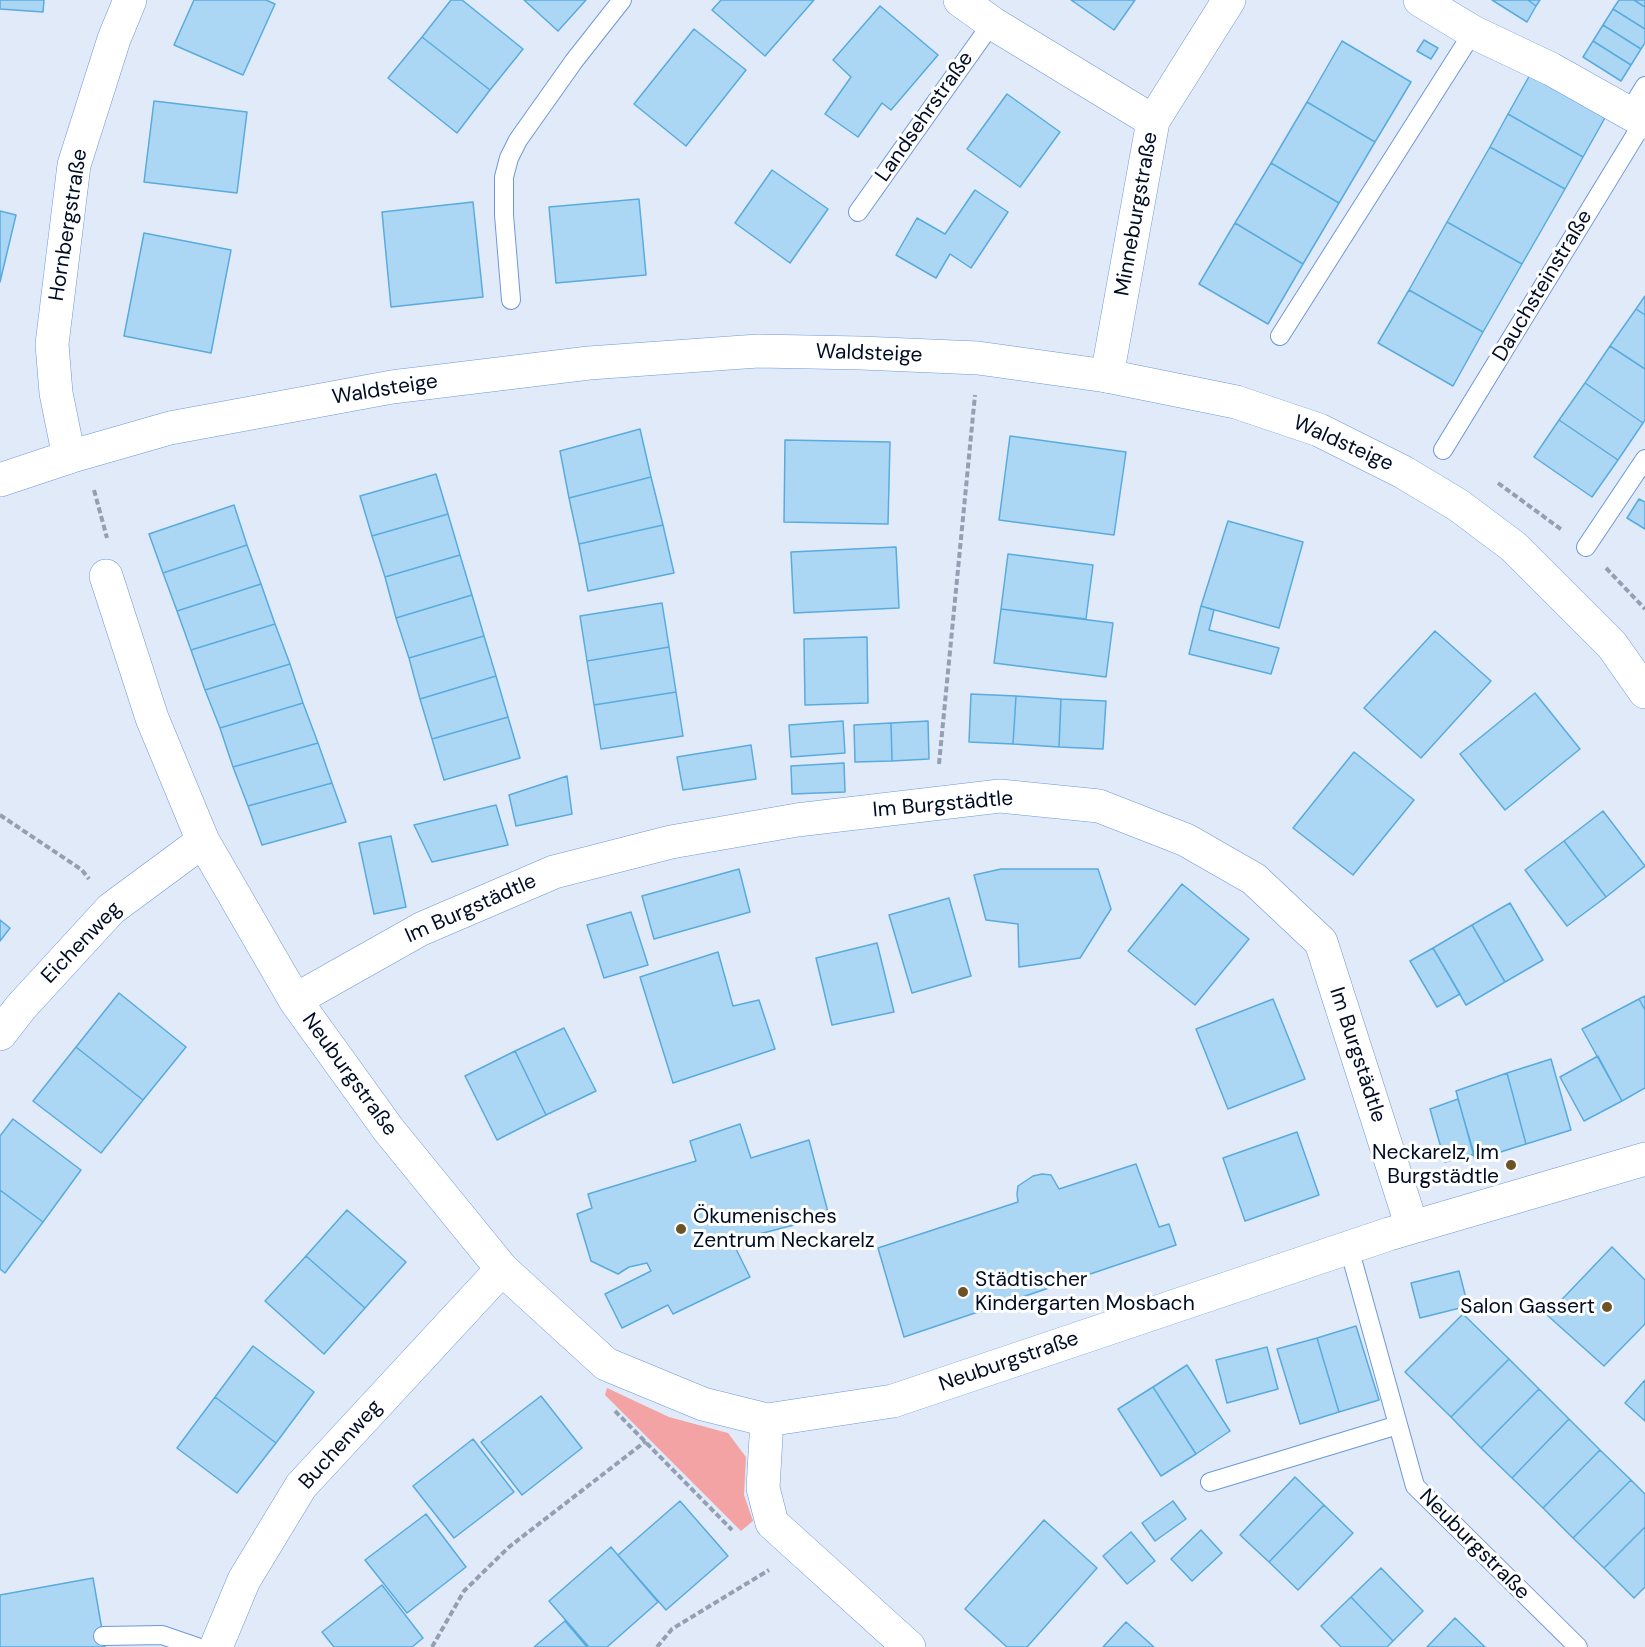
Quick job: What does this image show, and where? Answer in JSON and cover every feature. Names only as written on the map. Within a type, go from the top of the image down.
[{"type":"street","name":"Hornbergstraße","points":[[76,455],[56,393],[52,344],[74,165],[114,39],[130,0]]},
{"type":"street","points":[[960,0],[992,23],[1153,122]]},
{"type":"street","name":"Minneburgstraße","points":[[1107,376],[1153,122],[1228,0]]},
{"type":"street","name":"Dauchsteinstraße","points":[[1420,0],[1473,32],[1641,110]]},
{"type":"street","name":"Waldsteige","points":[[0,480],[170,428],[392,387],[589,363],[758,351],[978,358],[1107,376],[1236,402],[1319,430],[1403,472],[1458,505],[1514,547],[1612,645],[1645,692]]},
{"type":"street","name":"Neuburgstraße","points":[[106,576],[152,718],[203,841],[295,1000],[388,1129],[502,1269],[606,1364],[703,1404],[767,1420],[893,1401],[1412,1227],[1645,1159]]},
{"type":"street","name":"Im Burgstädtle","points":[[295,1000],[421,929],[555,872],[671,842],[797,820],[1000,796],[1099,806],[1186,840],[1254,879],[1321,942],[1412,1227]]},
{"type":"street","name":"Eichenweg","points":[[0,1034],[21,1006],[111,909],[203,841]]},
{"type":"street","name":"Buchenweg","points":[[216,1647],[244,1580],[301,1486],[502,1269]]},
{"type":"street","points":[[767,1420],[763,1488],[772,1523],[909,1647]]},
{"type":"lane","points":[[511,300],[504,215],[504,177],[509,158],[518,140],[574,61],[622,0]]},
{"type":"lane","name":"Landsehrstraße","points":[[858,212],[992,23]]},
{"type":"lane","points":[[1280,336],[1473,32]]},
{"type":"lane","name":"Dauchsteinstraße","points":[[1443,450],[1641,110]]},
{"type":"lane","points":[[1586,547],[1645,459]]},
{"type":"lane","name":"Neuburgstraße","points":[[1349,1248],[1415,1486],[1578,1647]]},
{"type":"lane","points":[[1210,1482],[1398,1425]]},
{"type":"lane","points":[[103,1636],[162,1635],[197,1647]]},
{"type":"path","points":[[936,804],[978,358]]},
{"type":"path","points":[[76,455],[115,566],[106,576]]},
{"type":"path","points":[[0,814],[82,870],[111,909]]},
{"type":"path","points":[[606,1403],[737,1535]]},
{"type":"path","points":[[432,1647],[464,1591],[509,1547],[646,1441]]},
{"type":"path","points":[[657,1647],[672,1629],[770,1569],[793,1543]]},
{"type":"shaded area","points":[[607,1388],[669,1417],[728,1433],[746,1457],[744,1495],[753,1521],[741,1531],[605,1395]]},
{"type":"building","points":[[0,0],[44,0],[43,12],[0,9]]},
{"type":"building","points":[[194,0],[266,0],[275,4],[243,75],[174,45]]},
{"type":"building","points":[[451,0],[462,0],[523,49],[490,90],[422,37]]},
{"type":"building","points":[[524,0],[586,0],[558,31]]},
{"type":"building","points":[[721,0],[814,0],[765,56],[712,10]]},
{"type":"building","points":[[1071,0],[1135,0],[1114,30]]},
{"type":"building","points":[[1492,0],[1528,0],[1536,6],[1527,22]]},
{"type":"building","points":[[1528,0],[1540,0],[1536,6]]},
{"type":"building","points":[[1619,0],[1634,0],[1645,7],[1645,29],[1613,9]]},
{"type":"building","points":[[1634,0],[1645,0],[1645,7]]},
{"type":"building","points":[[880,6],[938,55],[891,110],[882,103],[858,137],[825,114],[851,77],[833,60]]},
{"type":"building","points":[[1613,9],[1645,29],[1645,43],[1641,49],[1603,25]]},
{"type":"building","points":[[1603,25],[1641,49],[1631,65],[1593,41]]},
{"type":"building","points":[[694,29],[746,70],[686,146],[634,104]]},
{"type":"building","points":[[422,37],[490,90],[457,133],[388,78]]},
{"type":"building","points":[[1424,40],[1438,48],[1431,59],[1417,51]]},
{"type":"building","points":[[1342,41],[1411,82],[1375,142],[1307,102]]},
{"type":"building","points":[[1593,41],[1631,65],[1621,81],[1583,57]]},
{"type":"building","points":[[1531,73],[1606,116],[1583,157],[1508,114]]},
{"type":"building","points":[[1007,94],[1060,132],[1020,187],[967,149]]},
{"type":"building","points":[[154,101],[247,112],[237,193],[144,182]]},
{"type":"building","points":[[1307,102],[1375,142],[1339,203],[1271,163]]},
{"type":"building","points":[[1508,114],[1583,157],[1565,189],[1490,147]]},
{"type":"building","points":[[1490,147],[1565,189],[1522,264],[1447,222]]},
{"type":"building","points":[[1271,163],[1339,203],[1303,264],[1235,223]]},
{"type":"building","points":[[772,170],[828,209],[790,263],[735,223]]},
{"type":"building","points":[[975,190],[1008,212],[971,268],[950,254],[936,278],[896,255],[917,218],[945,234]]},
{"type":"building","points":[[639,199],[646,275],[556,283],[549,207]]},
{"type":"building","points":[[473,202],[483,297],[391,307],[382,212]]},
{"type":"building","points":[[0,211],[16,215],[0,282]]},
{"type":"building","points":[[1447,222],[1522,264],[1483,332],[1409,290]]},
{"type":"building","points":[[1235,223],[1303,264],[1268,324],[1199,284]]},
{"type":"building","points":[[144,233],[231,250],[211,353],[124,336]]},
{"type":"building","points":[[1409,290],[1483,332],[1453,386],[1378,343]]},
{"type":"building","points":[[1645,296],[1645,315],[1636,309]]},
{"type":"building","points":[[1636,309],[1645,315],[1645,369],[1610,346]]},
{"type":"building","points":[[1610,346],[1645,369],[1645,420],[1643,423],[1585,383]]},
{"type":"building","points":[[1585,383],[1643,423],[1618,460],[1559,420]]},
{"type":"building","points":[[1559,420],[1618,460],[1592,497],[1534,457]]},
{"type":"building","points":[[640,429],[651,477],[569,498],[560,451]]},
{"type":"building","points":[[1010,436],[1126,452],[1114,535],[999,520]]},
{"type":"building","points":[[785,440],[890,442],[888,524],[784,522]]},
{"type":"building","points":[[436,474],[448,514],[372,536],[360,496]]},
{"type":"building","points":[[651,477],[663,525],[579,544],[569,498]]},
{"type":"building","points":[[1639,499],[1645,502],[1645,529],[1627,518]]},
{"type":"building","points":[[234,505],[247,545],[163,573],[149,534]]},
{"type":"building","points":[[448,514],[460,555],[385,577],[372,536]]},
{"type":"building","points":[[1228,521],[1303,542],[1279,628],[1201,606]]},
{"type":"building","points":[[663,525],[674,573],[588,591],[579,544]]},
{"type":"building","points":[[247,545],[261,584],[177,611],[163,573]]},
{"type":"building","points":[[896,547],[899,608],[794,613],[791,552]]},
{"type":"building","points":[[1008,554],[1093,565],[1086,619],[1001,609]]},
{"type":"building","points":[[460,555],[472,595],[396,618],[385,577]]},
{"type":"building","points":[[261,584],[275,624],[191,650],[177,611]]},
{"type":"building","points":[[472,595],[484,636],[409,658],[396,618]]},
{"type":"building","points":[[662,603],[669,647],[587,661],[580,616]]},
{"type":"building","points":[[1201,606],[1214,610],[1209,630],[1279,648],[1271,674],[1189,654]]},
{"type":"building","points":[[1001,609],[1113,623],[1106,677],[994,663]]},
{"type":"building","points":[[275,624],[290,664],[205,690],[191,650]]},
{"type":"building","points":[[1435,631],[1491,681],[1421,758],[1364,708]]},
{"type":"building","points":[[484,636],[496,676],[420,699],[409,658]]},
{"type":"building","points":[[867,637],[868,703],[805,705],[804,639]]},
{"type":"building","points":[[669,647],[676,692],[594,705],[587,661]]},
{"type":"building","points":[[290,664],[303,703],[220,728],[205,690]]},
{"type":"building","points":[[496,676],[508,717],[432,739],[420,699]]},
{"type":"building","points":[[676,692],[683,736],[601,749],[594,705]]},
{"type":"building","points":[[1535,693],[1580,749],[1505,810],[1460,754]]},
{"type":"building","points":[[971,694],[1016,696],[1013,744],[969,742]]},
{"type":"building","points":[[1016,696],[1061,699],[1059,747],[1013,744]]},
{"type":"building","points":[[1061,699],[1106,701],[1103,749],[1059,747]]},
{"type":"building","points":[[303,703],[318,743],[233,767],[220,728]]},
{"type":"building","points":[[508,717],[520,758],[444,780],[432,739]]},
{"type":"building","points":[[843,721],[845,753],[791,757],[789,725]]},
{"type":"building","points":[[928,721],[929,759],[892,761],[891,723]]},
{"type":"building","points":[[891,723],[892,761],[855,762],[854,725]]},
{"type":"building","points":[[318,743],[332,783],[248,806],[233,767]]},
{"type":"building","points":[[751,745],[756,779],[683,790],[677,757]]},
{"type":"building","points":[[1354,752],[1414,800],[1353,875],[1293,828]]},
{"type":"building","points":[[844,763],[845,792],[792,794],[791,766]]},
{"type":"building","points":[[567,776],[572,814],[516,826],[509,795]]},
{"type":"building","points":[[332,783],[346,822],[262,845],[248,806]]},
{"type":"building","points":[[496,805],[508,845],[432,862],[414,825]]},
{"type":"building","points":[[1603,811],[1645,866],[1606,897],[1564,841]]},
{"type":"building","points":[[391,836],[406,907],[374,914],[359,843]]},
{"type":"building","points":[[1564,841],[1606,897],[1567,926],[1525,870]]},
{"type":"building","points":[[739,869],[750,912],[654,939],[642,896]]},
{"type":"building","points":[[1001,869],[1098,869],[1111,909],[1080,958],[1019,967],[1018,924],[986,920],[974,875]]},
{"type":"building","points":[[1182,884],[1249,939],[1195,1005],[1128,951]]},
{"type":"building","points":[[949,898],[971,976],[912,993],[889,915]]},
{"type":"building","points":[[1510,903],[1543,960],[1505,982],[1472,925]]},
{"type":"building","points":[[631,912],[648,965],[604,978],[587,925]]},
{"type":"building","points":[[0,920],[10,928],[0,941]]},
{"type":"building","points":[[1472,925],[1505,982],[1466,1005],[1433,948]]},
{"type":"building","points":[[877,943],[894,1012],[832,1025],[816,958]]},
{"type":"building","points":[[1433,948],[1460,994],[1437,1007],[1410,961]]},
{"type":"building","points":[[718,952],[733,1006],[759,1000],[775,1049],[673,1083],[640,977]]},
{"type":"building","points":[[119,993],[186,1047],[143,1100],[76,1047]]},
{"type":"building","points":[[1645,996],[1645,1010],[1639,999]]},
{"type":"building","points":[[1273,999],[1305,1079],[1228,1109],[1196,1029]]},
{"type":"building","points":[[1639,999],[1645,1010],[1645,1088],[1622,1101],[1582,1029]]},
{"type":"building","points":[[564,1028],[596,1091],[546,1115],[515,1051]]},
{"type":"building","points":[[76,1047],[143,1100],[101,1153],[33,1101]]},
{"type":"building","points":[[515,1051],[546,1115],[497,1140],[465,1076]]},
{"type":"building","points":[[1598,1056],[1622,1101],[1584,1121],[1560,1077]]},
{"type":"building","points":[[1551,1059],[1571,1130],[1526,1144],[1507,1073]]},
{"type":"building","points":[[1507,1073],[1526,1144],[1475,1160],[1456,1091]]},
{"type":"building","points":[[1458,1099],[1474,1154],[1445,1162],[1430,1109]]},
{"type":"building","points":[[13,1119],[81,1170],[43,1222],[0,1190],[0,1136]]},
{"type":"building","name":"Ökumenisches Zentrum Neckarelz","points":[[740,1124],[751,1158],[809,1140],[829,1216],[732,1241],[750,1277],[673,1314],[668,1305],[622,1328],[605,1294],[651,1271],[647,1263],[629,1267],[618,1274],[591,1261],[577,1214],[592,1208],[588,1194],[696,1161],[690,1141]]},
{"type":"building","points":[[1297,1132],[1319,1195],[1245,1221],[1223,1158]]},
{"type":"building","name":"Städtischer Kindergarten Mosbach","points":[[1136,1164],[1159,1227],[1169,1224],[1176,1245],[904,1337],[878,1248],[1018,1202],[1018,1186],[1033,1176],[1051,1175],[1059,1189]]},
{"type":"building","points":[[0,1190],[43,1222],[5,1273],[0,1269]]},
{"type":"building","points":[[347,1210],[406,1262],[365,1308],[306,1256]]},
{"type":"building","points":[[1612,1247],[1645,1280],[1645,1324],[1604,1366],[1547,1315]]},
{"type":"building","points":[[306,1256],[365,1308],[324,1354],[265,1301]]},
{"type":"building","points":[[1459,1271],[1468,1306],[1420,1318],[1411,1283]]},
{"type":"building","points":[[1463,1314],[1509,1359],[1451,1417],[1405,1372]]},
{"type":"building","points":[[1356,1326],[1379,1400],[1339,1412],[1317,1338]]},
{"type":"building","points":[[1317,1338],[1339,1412],[1300,1424],[1277,1349]]},
{"type":"building","points":[[253,1346],[314,1392],[276,1443],[215,1397]]},
{"type":"building","points":[[1267,1347],[1278,1389],[1227,1403],[1216,1360]]},
{"type":"building","points":[[1509,1359],[1539,1389],[1481,1448],[1451,1417]]},
{"type":"building","points":[[1187,1365],[1230,1431],[1196,1454],[1153,1387]]},
{"type":"building","points":[[1645,1380],[1645,1421],[1625,1403]]},
{"type":"building","points":[[1153,1387],[1196,1454],[1161,1476],[1118,1409]]},
{"type":"building","points":[[1539,1389],[1569,1419],[1512,1478],[1481,1448]]},
{"type":"building","points":[[541,1396],[582,1448],[522,1495],[481,1442]]},
{"type":"building","points":[[215,1397],[276,1443],[237,1493],[177,1448]]},
{"type":"building","points":[[1569,1419],[1600,1450],[1543,1508],[1512,1478]]},
{"type":"building","points":[[473,1439],[514,1492],[454,1538],[413,1486]]},
{"type":"building","points":[[1600,1450],[1631,1480],[1573,1538],[1543,1508]]},
{"type":"building","points":[[1295,1477],[1324,1505],[1269,1562],[1240,1535]]},
{"type":"building","points":[[1631,1480],[1645,1494],[1645,1527],[1604,1568],[1573,1538]]},
{"type":"building","points":[[680,1501],[728,1556],[666,1610],[618,1555]]},
{"type":"building","points":[[1173,1501],[1186,1519],[1155,1541],[1142,1523]]},
{"type":"building","points":[[1324,1505],[1353,1533],[1298,1590],[1269,1562]]},
{"type":"building","points":[[426,1514],[466,1567],[407,1613],[365,1560]]},
{"type":"building","points":[[1044,1520],[1097,1568],[1027,1647],[1007,1647],[965,1609]]},
{"type":"building","points":[[1645,1527],[1645,1587],[1634,1598],[1604,1568]]},
{"type":"building","points":[[1201,1530],[1222,1553],[1192,1581],[1171,1559]]},
{"type":"building","points":[[1131,1532],[1155,1561],[1127,1584],[1103,1556]]},
{"type":"building","points":[[611,1547],[658,1602],[607,1647],[589,1647],[549,1601]]},
{"type":"building","points":[[1381,1568],[1423,1611],[1393,1641],[1351,1597]]},
{"type":"building","points":[[93,1578],[105,1647],[0,1647],[0,1595]]},
{"type":"building","points":[[382,1585],[423,1638],[412,1647],[334,1647],[322,1632]]},
{"type":"building","points":[[1351,1597],[1393,1641],[1387,1647],[1341,1647],[1321,1626]]},
{"type":"building","points":[[1455,1618],[1485,1647],[1427,1647]]},
{"type":"building","points":[[565,1621],[587,1647],[534,1647]]},
{"type":"building","points":[[1126,1622],[1154,1647],[1103,1647]]},
{"type":"place","name":"Neckarelz, Im Burgstädtle","points":[[1511,1165]]},
{"type":"place","name":"Ökumenisches Zentrum Neckarelz","points":[[681,1229]]},
{"type":"place","name":"Städtischer Kindergarten Mosbach","points":[[963,1292]]},
{"type":"place","name":"Salon Gassert","points":[[1607,1307]]}]
